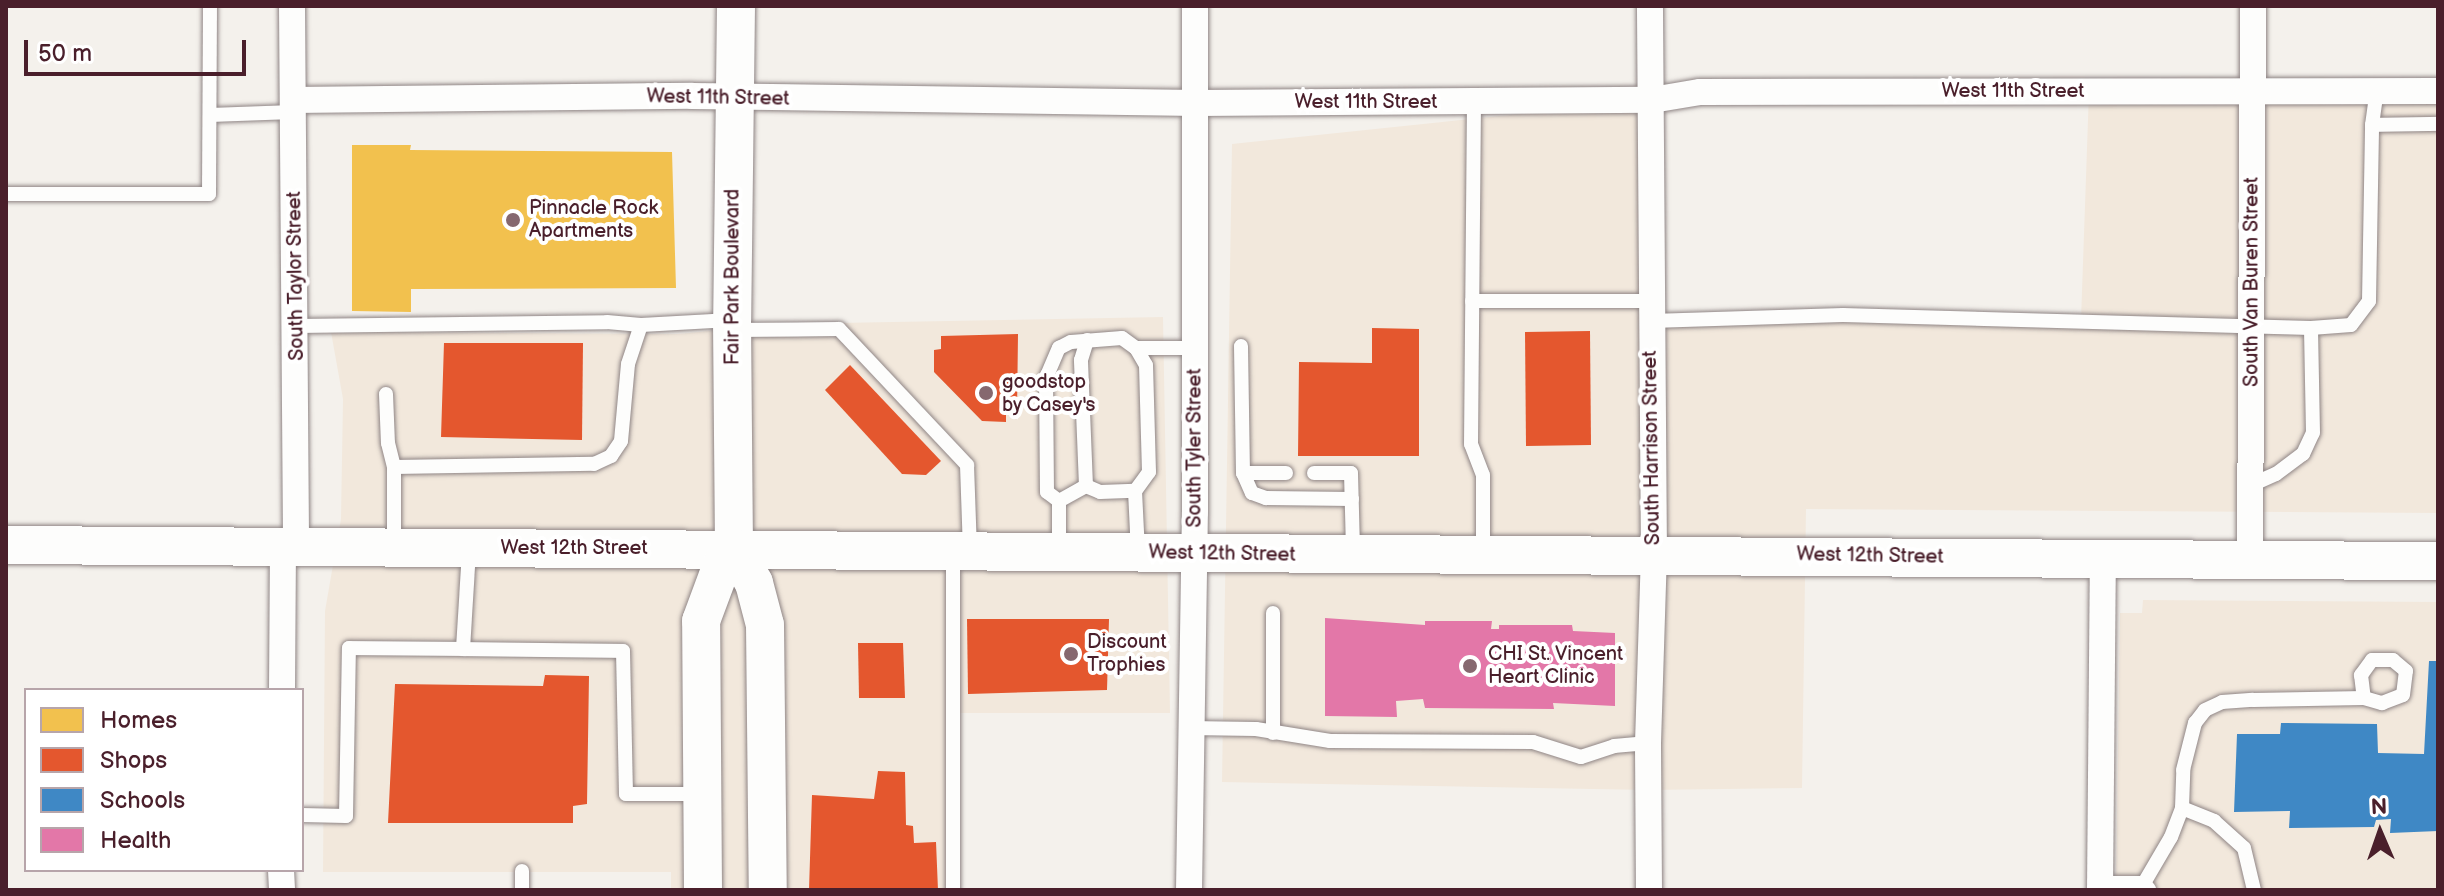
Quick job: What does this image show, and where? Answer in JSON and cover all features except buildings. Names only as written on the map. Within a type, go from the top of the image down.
[{"type":"main road","name":"Fair Park Boulevard","points":[[736,6],[732,325],[734,548],[754,583],[765,625],[768,890]]},
{"type":"main road","name":"West 12th Street","points":[[6,545],[2438,561]]},
{"type":"main road","name":"Fair Park Boulevard","points":[[703,890],[701,621],[723,562],[734,548]]},
{"type":"street","name":"South Taylor Street","points":[[282,688],[290,545],[296,326],[292,6]]},
{"type":"street","name":"South Tyler Street","points":[[1189,890],[1196,348],[1195,6]]},
{"type":"street","name":"South Harrison Street","points":[[1649,890],[1648,743],[1654,557],[1650,6]]},
{"type":"street","name":"South Van Buren Street","points":[[2250,558],[2253,6]]},
{"type":"street","name":"West 11th Street","points":[[293,106],[733,97],[1197,103],[1652,100],[1700,92],[2438,91]]},
{"type":"street","points":[[2100,886],[2103,559]]},
{"type":"lane","points":[[6,194],[209,194],[210,6]]},
{"type":"lane","points":[[1472,301],[1651,311],[2311,328],[2351,325],[2369,301],[2372,125],[2377,91]]},
{"type":"lane","points":[[1474,101],[1471,444],[1483,475],[1483,556]]},
{"type":"lane","points":[[210,115],[293,106]]},
{"type":"lane","points":[[2372,125],[2438,124]]},
{"type":"lane","points":[[296,326],[607,322],[839,329],[967,465],[961,551],[953,890]]},
{"type":"lane","points":[[394,467],[594,464],[611,456],[621,441],[628,364],[641,325]]},
{"type":"lane","points":[[2251,485],[2276,474],[2303,454],[2313,433],[2311,328]]},
{"type":"lane","points":[[1059,552],[1059,507],[1047,492],[1046,378],[1059,348],[1087,340],[1122,338],[1136,348],[1146,365],[1149,472],[1135,491],[1138,553]]},
{"type":"lane","points":[[1086,486],[1081,360],[1087,340]]},
{"type":"lane","points":[[1241,346],[1243,473],[1252,493],[1266,498],[1352,499]]},
{"type":"lane","points":[[1136,348],[1196,348]]},
{"type":"lane","points":[[386,394],[388,443],[394,467],[394,547]]},
{"type":"lane","points":[[1243,473],[1286,473]]},
{"type":"lane","points":[[1314,473],[1351,473],[1353,555]]},
{"type":"lane","points":[[1086,486],[1100,492],[1135,491]]},
{"type":"lane","points":[[1059,507],[1086,486]]},
{"type":"lane","points":[[463,649],[469,547]]},
{"type":"lane","points":[[1273,613],[1273,733]]},
{"type":"lane","points":[[304,815],[346,816],[349,648],[623,651],[626,794],[703,794]]},
{"type":"lane","points":[[2100,886],[2147,886],[2182,808],[2183,770],[2195,723],[2205,710],[2222,702],[2364,698]]},
{"type":"lane","points":[[1189,728],[1273,733],[1330,741],[1533,742],[1581,757],[1614,746],[1648,743]]},
{"type":"lane","points":[[2182,808],[2214,821],[2244,848],[2254,890]]},
{"type":"lane","points":[[522,871],[522,890]]},
{"type":"shaded area","points":[[2438,90],[2438,513],[1806,509],[1802,788],[1649,790],[1222,782],[1232,144],[1652,100],[1651,321],[2081,320],[2089,91]]},
{"type":"shaded area","points":[[1163,317],[1170,713],[953,713],[953,890],[671,890],[671,872],[323,872],[325,611],[341,519],[343,399],[331,332],[678,334],[782,324]]},
{"type":"shaded area","points":[[2143,600],[2438,602],[2438,890],[2116,890],[2120,613],[2142,613]]},
{"type":"place","name":"Pinnacle Rock Apartments","points":[[513,220]]},
{"type":"place","name":"goodstop by Casey's","points":[[986,393]]},
{"type":"place","name":"Discount Trophies","points":[[1071,654]]},
{"type":"place","name":"CHI St. Vincent Heart Clinic","points":[[1470,666]]}]
